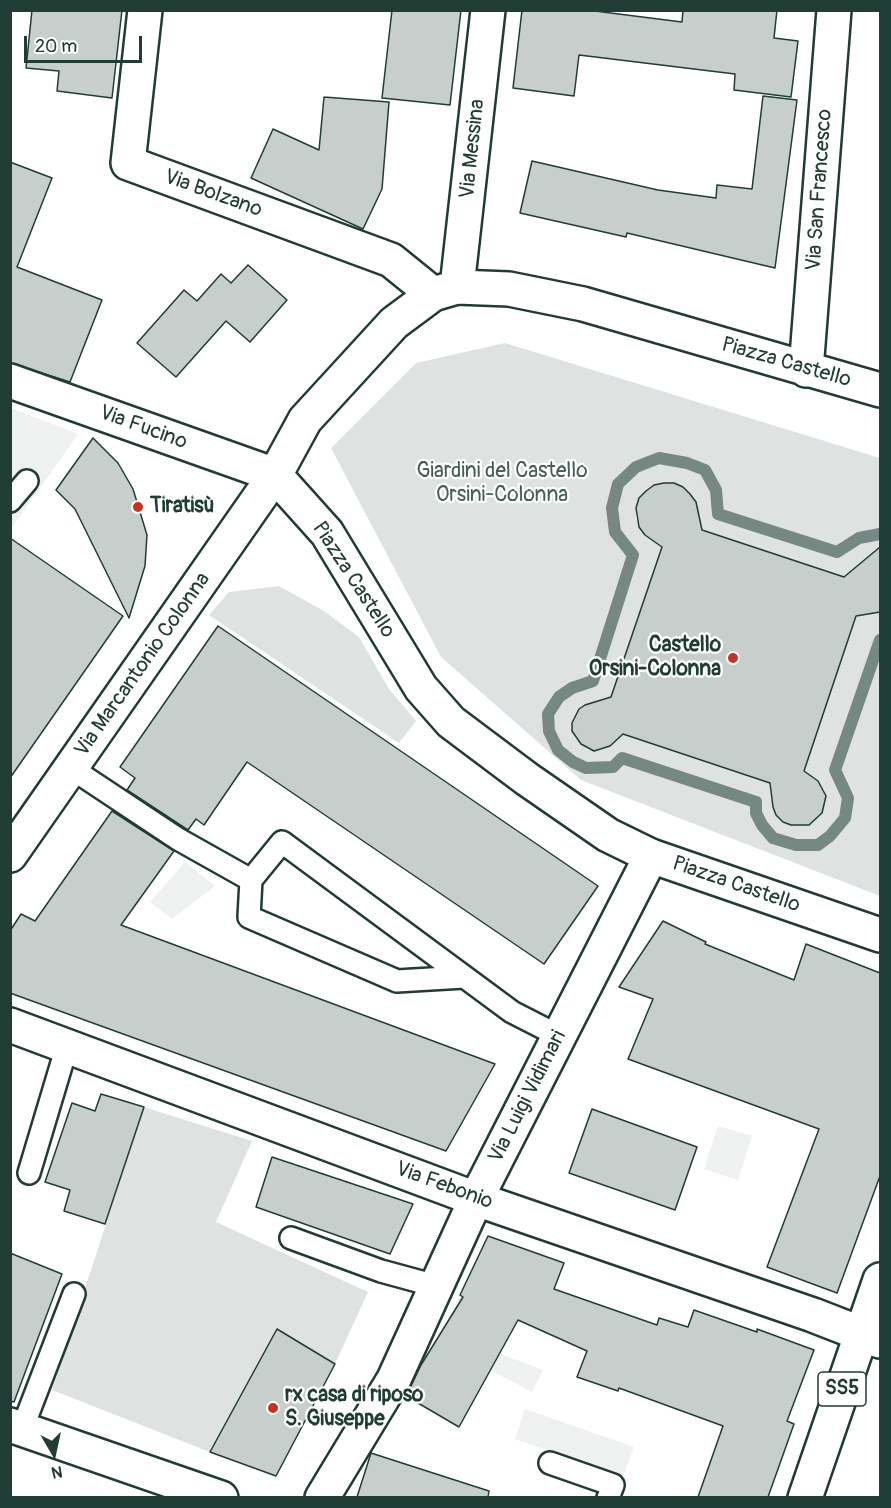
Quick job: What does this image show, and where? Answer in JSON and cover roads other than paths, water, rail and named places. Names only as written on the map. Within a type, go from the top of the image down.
[{"type":"street","name":"Via Bolzano","points":[[145,10],[128,163],[391,260],[445,290]]},
{"type":"street","name":"Via Messina","points":[[445,290],[488,10]]},
{"type":"street","name":"Via San Francesco","points":[[806,370],[834,10]]},
{"type":"street","name":"Piazza Castello","points":[[445,290],[509,289],[583,304],[880,390]]},
{"type":"street","points":[[275,475],[305,420],[394,324],[445,290]]},
{"type":"street","name":"Via Fucino","points":[[10,381],[275,475]]},
{"type":"street","name":"Piazza Castello","points":[[275,475],[327,533],[421,688],[451,722],[527,779],[608,835],[651,856],[880,935]]},
{"type":"street","name":"Via Marcantonio Colonna","points":[[10,855],[275,475]]},
{"type":"street","name":"Via Luigi Vidimari","points":[[322,1497],[394,1379],[476,1199],[651,856]]},
{"type":"street","name":"Via Febonio","points":[[10,1024],[476,1199],[813,1315],[871,1338]]},
{"type":"street","name":"SS5","points":[[805,1497],[871,1338],[880,1280]]},
{"type":"street","points":[[16,1427],[221,1497]]},
{"type":"lane","points":[[10,501],[27,481]]},
{"type":"lane","points":[[71,768],[178,839],[251,880]]},
{"type":"lane","points":[[464,977],[398,981],[249,918],[251,880],[282,842],[512,1012],[559,1036]]},
{"type":"lane","points":[[29,1173],[67,1046]]},
{"type":"lane","points":[[291,1238],[381,1271],[436,1286]]},
{"type":"lane","points":[[16,1427],[74,1294]]},
{"type":"lane","points":[[550,1463],[613,1485],[608,1497]]},
{"type":"waterway","points":[[880,534],[859,538],[837,552],[718,514],[716,490],[705,470],[687,463],[659,458],[636,467],[618,484],[612,508],[615,532],[633,555],[593,681],[572,688],[559,697],[548,714],[549,731],[558,750],[573,762],[586,768],[613,767],[622,758],[756,802],[756,813],[773,838],[796,845],[818,845],[830,836],[845,818],[848,798],[835,770],[880,640]]},
{"type":"place","name":"Tiratisù","points":[[138,507]]},
{"type":"place","name":"Castello Orsini-Colonna","points":[[733,658]]},
{"type":"place","name":"rx casa di riposo S. Giuseppe","points":[[273,1408]]},
{"type":"park label","name":"Giardini del Castello Orsini-Colonna","points":[[502,484]]}]
